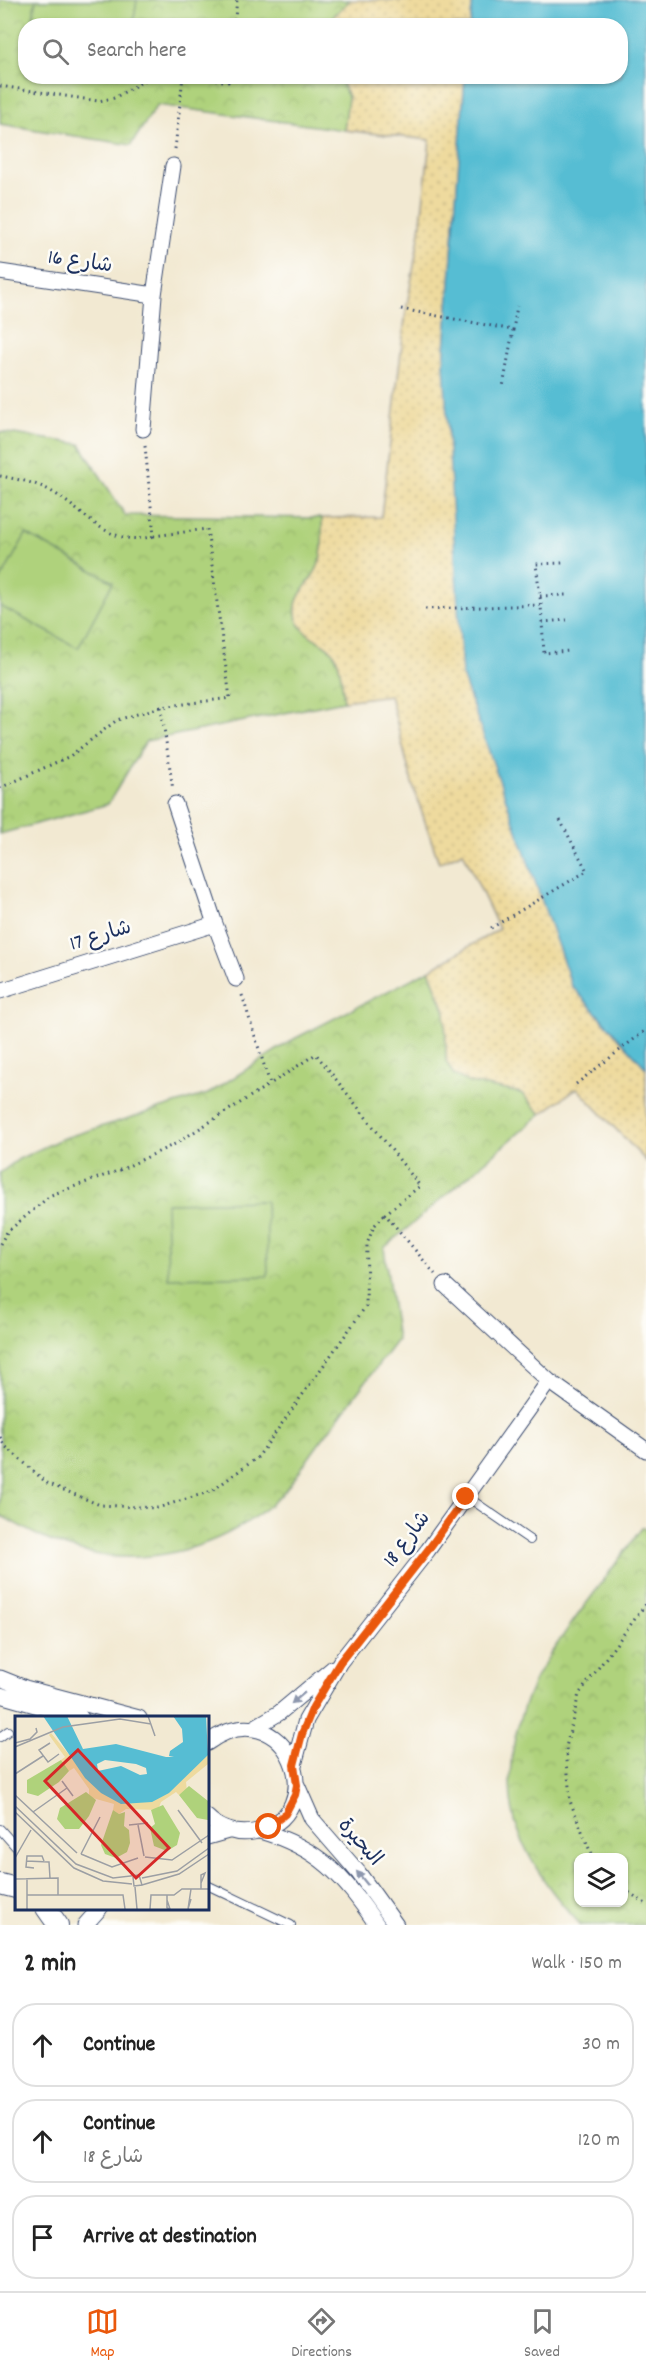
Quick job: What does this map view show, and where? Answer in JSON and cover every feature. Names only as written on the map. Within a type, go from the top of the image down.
[{"type":"street","points":[[143,429],[154,295],[173,166]]},
{"type":"street","name":"شارع 16","points":[[0,272],[154,295]]},
{"type":"street","points":[[175,804],[236,979]]},
{"type":"street","name":"شارع 17","points":[[0,991],[215,924]]},
{"type":"street","points":[[445,1285],[549,1381],[646,1450]]},
{"type":"street","name":"شارع 18","points":[[294,1765],[306,1720],[340,1662],[422,1558],[549,1381]]},
{"type":"street","name":"شارع 18","points":[[211,1737],[241,1728],[252,1728],[279,1713],[340,1662]]},
{"type":"street","points":[[0,1678],[77,1716]]},
{"type":"street","points":[[0,1695],[43,1700],[128,1716]]},
{"type":"street","points":[[252,1728],[274,1737],[290,1755],[294,1765]]},
{"type":"street","name":"البحيرة","points":[[294,1765],[297,1785],[312,1819],[358,1872],[396,1925]]},
{"type":"street","points":[[260,1831],[278,1821],[285,1814],[291,1805],[297,1785]]},
{"type":"street","points":[[208,1818],[228,1830]]},
{"type":"street","points":[[208,1837],[228,1830]]},
{"type":"street","name":"البحيرة","points":[[228,1830],[249,1833],[260,1831],[281,1837],[325,1862],[350,1886],[377,1925]]},
{"type":"street","points":[[0,1884],[15,1888]]},
{"type":"street","points":[[47,1910],[58,1925]]},
{"type":"street","points":[[85,1925],[98,1910]]},
{"type":"lane","points":[[466,1497],[530,1540]]},
{"type":"lane","points":[[0,1737],[8,1731]]},
{"type":"lane","points":[[0,1829],[15,1846]]},
{"type":"lane","points":[[208,1885],[291,1925]]},
{"type":"path","points":[[235,18],[237,0]]},
{"type":"path","points":[[0,86],[98,101],[114,98],[138,84]]},
{"type":"path","points":[[173,166],[182,84]]},
{"type":"path","points":[[503,387],[517,306]]},
{"type":"path","points":[[401,309],[513,330]]},
{"type":"path","points":[[143,429],[154,536]]},
{"type":"path","points":[[0,476],[48,489],[84,517],[121,538],[139,540],[207,529],[230,698],[161,707],[117,720],[70,756],[0,788]]},
{"type":"path","points":[[563,563],[537,564],[544,653],[570,651]]},
{"type":"path","points":[[540,596],[567,595]]},
{"type":"path","points":[[425,609],[541,605]]},
{"type":"path","points":[[542,622],[567,620]]},
{"type":"path","points":[[161,707],[175,804]]},
{"type":"path","points":[[491,928],[587,871],[560,820]]},
{"type":"path","points":[[236,979],[270,1084]]},
{"type":"path","points":[[576,1084],[646,1030]]},
{"type":"path","points":[[0,1244],[7,1232],[51,1195],[120,1170],[175,1144],[315,1054],[420,1186],[385,1214],[374,1226],[368,1244],[366,1306],[258,1457],[212,1491],[157,1508],[100,1505],[47,1483],[4,1445],[0,1437]]},
{"type":"path","points":[[385,1214],[445,1285]]},
{"type":"path","points":[[592,1853],[570,1801],[566,1747],[579,1695],[646,1604]]},
{"type":"path","points":[[628,1892],[646,1904]]},
{"type":"sand","points":[[350,0],[473,0],[471,18],[332,18]]},
{"type":"sand","points":[[342,84],[464,84],[444,364],[572,986],[646,1068],[646,1161],[577,1088],[541,1114],[521,1093],[470,1083],[454,1076],[446,1061],[445,1011],[429,970],[499,929],[463,852],[439,863],[412,783],[390,695],[344,701],[340,670],[334,654],[307,633],[298,622],[296,606],[298,600],[321,556],[322,518],[381,517],[406,311],[420,231],[430,140],[344,130],[348,97]]},
{"type":"green space","points":[[0,0],[350,0],[331,18],[18,18],[18,84],[342,84],[348,97],[344,130],[157,105],[131,145],[0,124]]},
{"type":"green space","points":[[36,0],[137,0],[134,18],[33,18]]},
{"type":"green space","points":[[0,432],[80,444],[125,515],[322,518],[321,556],[313,575],[301,593],[296,606],[296,614],[302,628],[334,654],[340,670],[344,701],[146,741],[108,804],[0,834]]},
{"type":"green space","points":[[26,534],[113,582],[78,648],[0,606],[0,581]]},
{"type":"green space","points":[[429,970],[445,1012],[446,1061],[454,1075],[470,1083],[521,1093],[541,1114],[384,1248],[397,1340],[290,1484],[280,1496],[234,1530],[209,1542],[154,1556],[98,1555],[70,1548],[43,1538],[0,1515],[0,1173],[19,1159],[61,1139],[208,1094],[294,1039]]},
{"type":"green space","points":[[266,1201],[268,1276],[168,1278],[166,1203]]},
{"type":"green space","points":[[642,1528],[646,1528],[646,1925],[581,1925],[546,1883],[525,1848],[514,1817],[510,1777],[515,1736],[535,1680],[562,1637]]},
{"type":"water","points":[[473,0],[646,0],[646,1068],[572,986],[462,675],[444,364],[464,84],[628,84],[628,18],[471,18]]},
{"type":"route","points":[[269,1827],[285,1814],[295,1795],[297,1785],[294,1765],[306,1720],[313,1707],[340,1662],[428,1550],[466,1497]]}]
